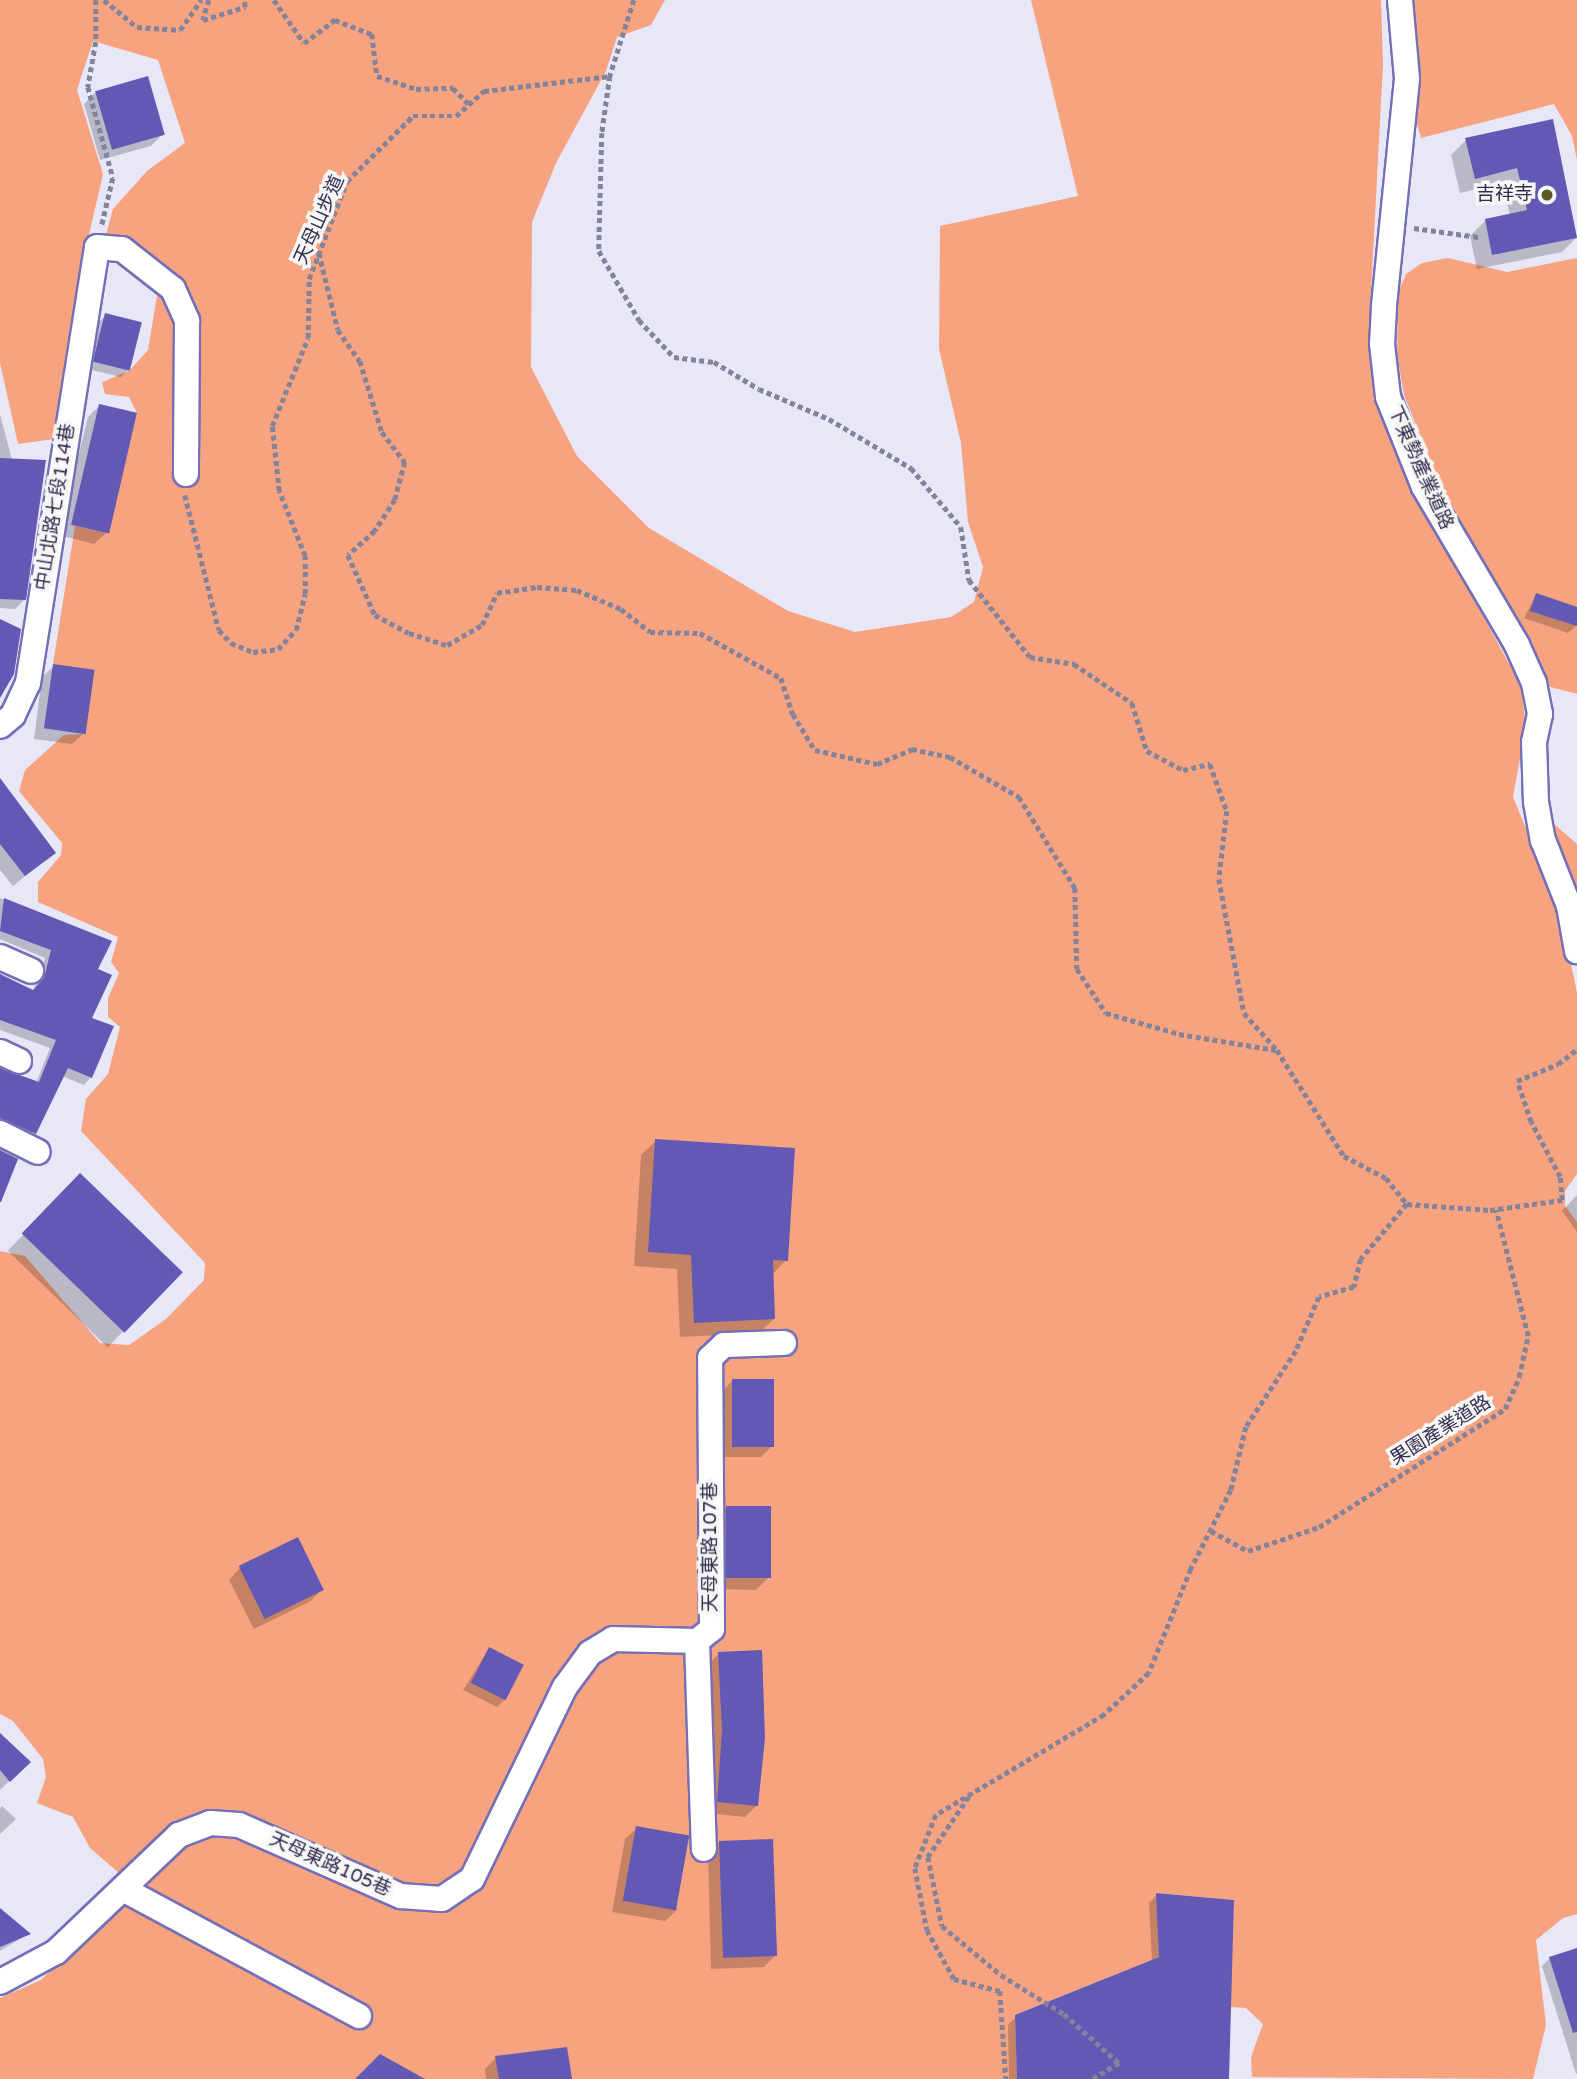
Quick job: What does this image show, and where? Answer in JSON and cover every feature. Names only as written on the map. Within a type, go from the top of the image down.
[{"type":"street","name":"下東勢產業道路","points":[[1400,0],[1408,79],[1382,344],[1388,397],[1424,487],[1517,645],[1534,683],[1539,714],[1534,742],[1536,802],[1543,840],[1569,906],[1577,951]]},
{"type":"street","name":"中山北路七段114巷","points":[[0,726],[13,715],[28,683],[97,247]]},
{"type":"street","points":[[97,247],[122,249],[173,289],[187,321],[186,474]]},
{"type":"street","points":[[0,957],[30,971]]},
{"type":"street","points":[[0,1133],[38,1152]]},
{"type":"street","name":"天母東路107巷","points":[[704,1849],[696,1641],[712,1629],[710,1358],[724,1345],[784,1343]]},
{"type":"street","name":"天母東路105巷","points":[[0,1982],[56,1952],[179,1835],[210,1823],[239,1825],[401,1896],[442,1899],[472,1879],[565,1686],[590,1653],[613,1639],[696,1641]]},
{"type":"street","points":[[123,1889],[359,2016]]},
{"type":"path","points":[[96,0],[96,42],[88,88],[113,178],[97,247]]},
{"type":"path","points":[[104,0],[137,27],[180,30],[201,0]]},
{"type":"path","points":[[209,0],[203,20],[245,7],[244,0]]},
{"type":"path","points":[[274,0],[304,43],[335,20],[372,34],[377,76],[416,89],[453,88],[470,104]]},
{"type":"path","points":[[634,0],[610,76],[602,133],[599,251],[639,320],[674,357],[714,362],[760,389],[829,419],[911,468],[961,527],[969,580],[1030,657],[1074,664],[1132,703],[1147,751],[1183,770],[1210,764],[1227,811],[1219,879],[1244,1013],[1277,1050],[1344,1156],[1386,1178],[1407,1204],[1446,1210],[1496,1210],[1562,1200],[1560,1177],[1531,1122],[1517,1082],[1558,1064],[1577,1049]]},
{"type":"path","name":"天母山步道","points":[[186,474],[185,501],[219,630],[230,643],[253,652],[278,649],[296,631],[305,594],[305,556],[279,491],[272,426],[307,338],[309,279],[347,181],[413,116],[456,116],[484,91],[610,76]]},
{"type":"path","points":[[1393,224],[1478,237]]},
{"type":"path","points":[[319,253],[338,330],[360,361],[382,432],[405,462],[395,500],[375,531],[348,555],[375,615],[409,633],[447,645],[482,625],[497,593],[537,587],[577,590],[621,609],[650,632],[700,633],[781,678],[793,714],[815,750],[877,764],[912,749],[937,754],[1018,797],[1075,888],[1077,969],[1106,1013],[1179,1034],[1277,1050]]},
{"type":"path","points":[[1006,2079],[1000,1991],[954,1979],[927,1930],[915,1868],[936,1815],[1104,1715],[1149,1674],[1210,1530],[1231,1490],[1246,1427],[1296,1351],[1319,1297],[1354,1287],[1362,1259],[1407,1204]]},
{"type":"path","name":"果園產業道路","points":[[1210,1530],[1248,1550],[1319,1527],[1505,1409],[1521,1370],[1528,1336],[1496,1210]]},
{"type":"path","points":[[970,1794],[928,1857],[942,1926],[1001,1975],[1064,2014],[1119,2063],[1093,2079]]},
{"type":"shaded area","points":[[0,0],[665,0],[651,25],[617,37],[606,71],[556,163],[532,222],[531,367],[577,456],[649,528],[788,611],[855,632],[951,617],[974,602],[983,567],[968,522],[961,443],[939,349],[940,226],[1078,196],[1031,0],[1381,0],[1383,65],[1370,311],[1377,396],[1434,525],[1521,686],[1526,726],[1513,797],[1561,914],[1577,993],[1577,1174],[1565,1191],[1565,1206],[1577,1222],[1577,1914],[1563,1918],[1536,1940],[1546,2025],[1533,2079],[1252,2077],[1251,2057],[1263,2024],[1246,2008],[1230,2007],[1234,1900],[1157,1893],[1159,1957],[1015,2015],[1017,2079],[0,2079],[0,1998],[41,1980],[135,1887],[90,1848],[73,1817],[37,1803],[46,1777],[43,1759],[13,1721],[0,1714],[0,1251],[25,1256],[100,1343],[129,1345],[166,1319],[204,1280],[205,1263],[81,1131],[86,1099],[108,1074],[120,1027],[108,1017],[108,998],[119,973],[111,962],[118,937],[38,902],[38,882],[61,855],[62,843],[19,791],[25,770],[64,735],[85,734],[53,664],[75,526],[108,533],[137,413],[129,397],[105,394],[102,382],[129,371],[148,350],[158,290],[104,242],[113,209],[147,171],[185,143],[158,60],[93,41],[77,90],[103,174],[86,248],[69,437],[18,444],[0,363]]},
{"type":"shaded area","points":[[1408,0],[1577,0],[1577,160],[1572,136],[1554,104],[1421,138],[1413,110]]},
{"type":"shaded area","points":[[1448,258],[1507,272],[1577,258],[1577,694],[1543,685],[1461,537],[1404,395],[1397,354],[1398,293],[1406,274],[1422,263]]},
{"type":"shaded area","points":[[1555,825],[1577,844],[1577,917],[1545,831]]},
{"type":"building","points":[[148,76],[165,135],[112,150],[95,91]]},
{"type":"building","name":"吉祥寺","points":[[1553,119],[1577,238],[1492,255],[1485,219],[1527,210],[1517,168],[1475,179],[1465,138]]},
{"type":"building","points":[[105,313],[142,322],[130,371],[93,362]]},
{"type":"building","points":[[99,404],[137,413],[109,534],[71,525]]},
{"type":"building","points":[[0,458],[46,460],[26,600],[0,599]]},
{"type":"building","points":[[1536,593],[1577,607],[1577,626],[1530,611]]},
{"type":"building","points":[[0,619],[21,629],[14,674],[0,698]]},
{"type":"building","points":[[53,664],[95,670],[86,734],[44,728]]},
{"type":"building","points":[[0,778],[56,853],[25,876],[0,844]]},
{"type":"building","points":[[4,898],[112,941],[98,969],[112,975],[92,1018],[114,1026],[92,1078],[68,1068],[36,1134],[0,1118],[0,1068],[39,1082],[56,1040],[0,1020],[0,974],[33,990],[44,978],[51,950],[0,931]]},
{"type":"building","points":[[655,1139],[795,1148],[788,1261],[773,1260],[775,1319],[694,1323],[691,1255],[648,1252]]},
{"type":"building","points":[[0,1150],[18,1159],[1,1202],[0,1202]]},
{"type":"building","points":[[80,1173],[183,1272],[125,1333],[22,1233]]},
{"type":"building","points":[[732,1379],[774,1379],[774,1447],[732,1447]]},
{"type":"building","points":[[726,1506],[771,1506],[771,1578],[726,1578]]},
{"type":"building","points":[[298,1537],[324,1590],[265,1619],[239,1566]]},
{"type":"building","points":[[489,1647],[524,1665],[506,1700],[471,1683]]},
{"type":"building","points":[[762,1650],[765,1738],[758,1806],[717,1802],[722,1730],[718,1652]]},
{"type":"building","points":[[0,1733],[31,1762],[10,1782],[0,1770]]},
{"type":"building","points":[[636,1826],[689,1835],[676,1910],[623,1901]]},
{"type":"building","points":[[773,1839],[777,1956],[723,1958],[719,1841]]},
{"type":"building","points":[[1156,1893],[1234,1900],[1229,2079],[1017,2079],[1015,2015],[1159,1957]]},
{"type":"building","points":[[0,1908],[31,1934],[0,1947]]},
{"type":"building","points":[[1577,1948],[1577,2032],[1573,2033],[1549,1957]]},
{"type":"building","points":[[567,2047],[572,2079],[499,2079],[495,2056]]},
{"type":"building","points":[[380,2054],[425,2079],[355,2079]]},
{"type":"place","name":"吉祥寺","points":[[1547,195]]}]
